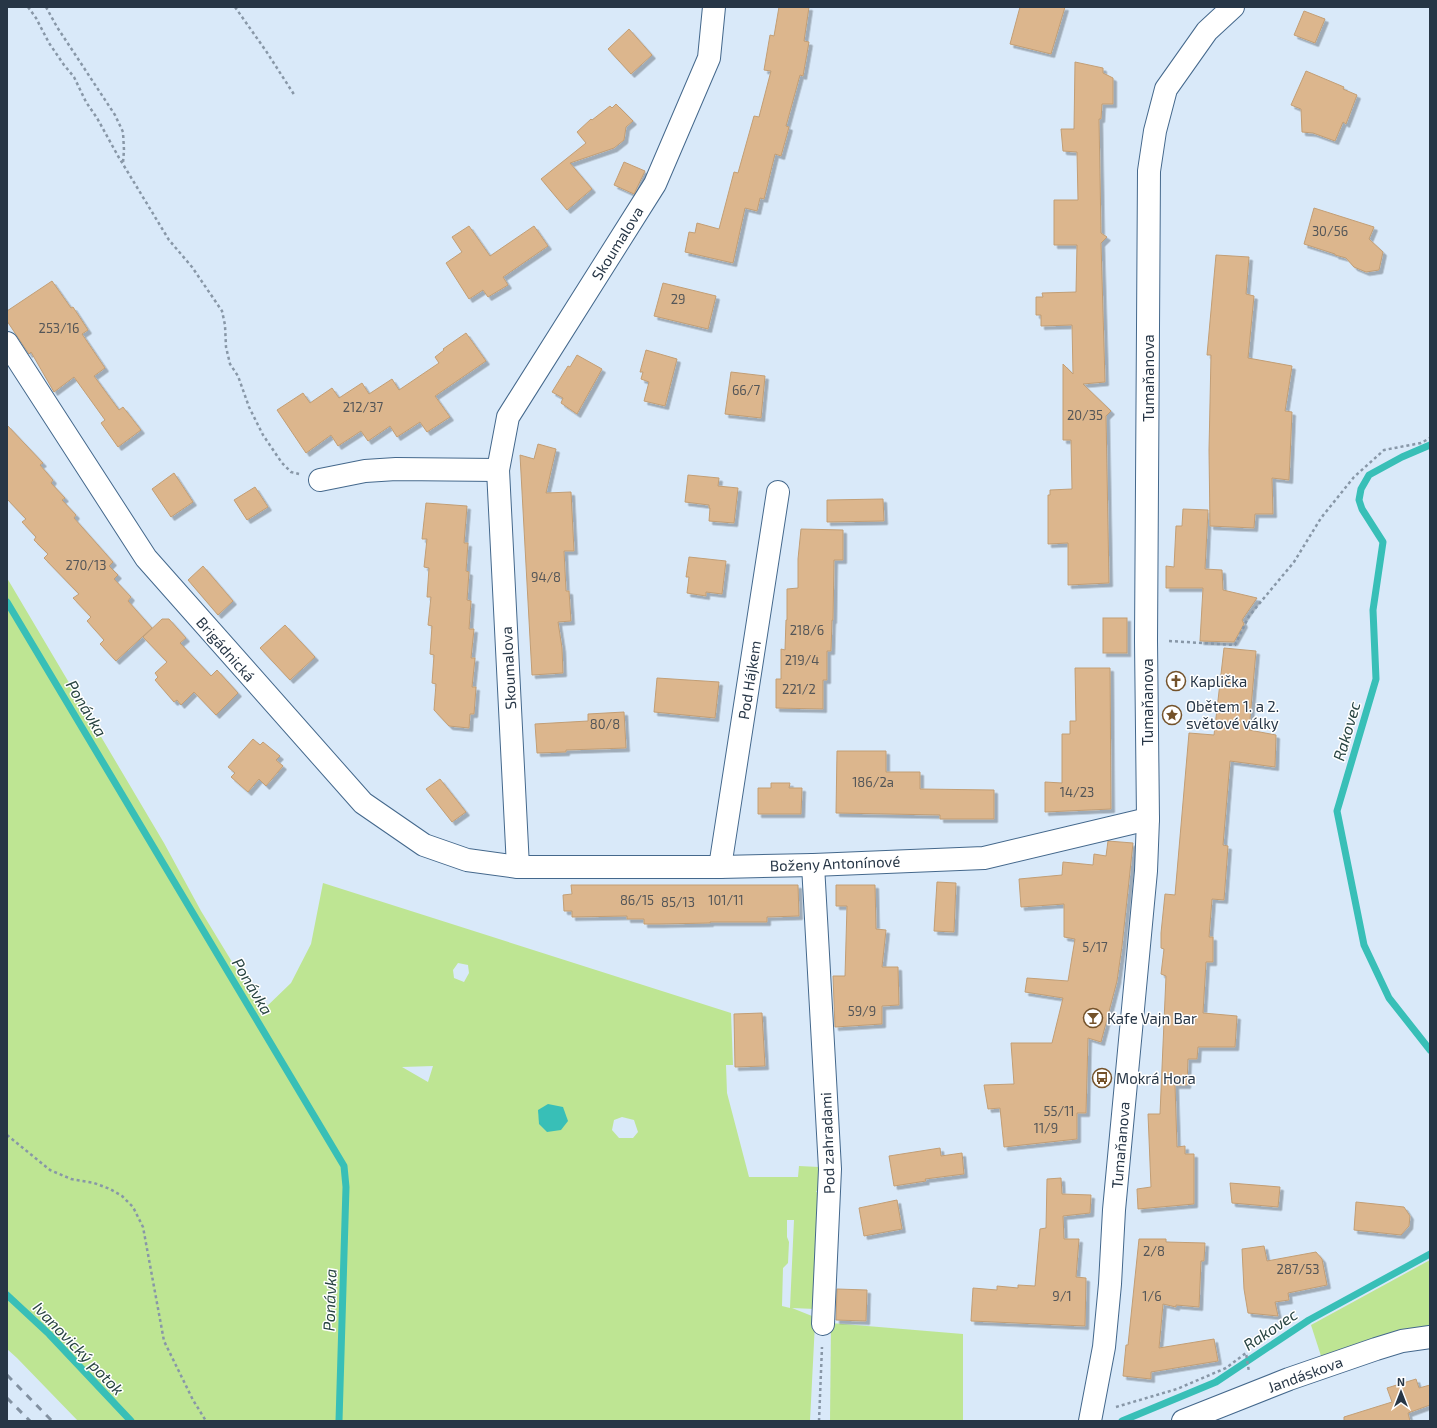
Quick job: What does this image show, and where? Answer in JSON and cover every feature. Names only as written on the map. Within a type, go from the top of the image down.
[{"type":"street","name":"Skoumalova","points":[[518,867],[498,470],[508,417],[655,184],[709,58],[714,7]]},
{"type":"street","name":"Tumaňanova","points":[[1090,1421],[1104,1347],[1110,1284],[1114,1210],[1146,871],[1148,819],[1146,642],[1149,179],[1155,131],[1166,89],[1207,31],[1233,7]]},
{"type":"street","name":"Brigádnická","points":[[7,343],[146,558],[363,803],[424,845],[467,860],[518,867]]},
{"type":"street","points":[[320,480],[365,471],[396,469],[498,470]]},
{"type":"street","name":"Pod Hájkem","points":[[720,867],[778,492]]},
{"type":"street","name":"Boženy Antonínové","points":[[518,867],[720,867],[984,858],[1148,819]]},
{"type":"street","name":"Pod zahradami","points":[[813,865],[830,1169],[823,1324]]},
{"type":"street","name":"Jandáskova","points":[[1183,1421],[1289,1379],[1376,1349],[1402,1341],[1430,1337]]},
{"type":"path","points":[[28,7],[36,18],[48,44],[74,77],[86,102],[169,240],[192,267],[222,311],[225,325],[226,347],[230,364],[238,376],[249,407],[263,435],[282,463],[291,472],[320,480]]},
{"type":"path","points":[[46,7],[57,27],[93,81],[123,132],[123,164]]},
{"type":"path","points":[[235,7],[295,96]]},
{"type":"path","points":[[1146,642],[1163,641],[1235,645],[1249,616],[1294,562],[1321,518],[1354,477],[1384,450],[1421,443],[1430,438]]},
{"type":"path","points":[[7,1135],[50,1170],[72,1179],[94,1182],[110,1189],[122,1196],[133,1207],[143,1227],[164,1341],[193,1400],[206,1421]]},
{"type":"path","points":[[818,1421],[823,1324]]},
{"type":"path","points":[[1114,1408],[1177,1389],[1226,1368],[1246,1353],[1250,1377]]},
{"type":"shaded area","points":[[7,578],[164,843],[201,911],[262,1011],[291,983],[311,944],[323,883],[731,1013],[733,1065],[726,1065],[727,1093],[749,1177],[798,1177],[799,1166],[819,1167],[819,1187],[816,1192],[821,1193],[815,1309],[792,1308],[812,1316],[815,1323],[810,1421],[78,1421],[7,1349]],"holes":[[[458,963],[468,965],[469,973],[464,982],[454,978],[453,970]],[[433,1066],[428,1082],[402,1067]],[[622,1117],[634,1120],[638,1132],[633,1138],[619,1138],[612,1130],[614,1120]],[[787,1220],[794,1220],[790,1308],[782,1306],[783,1268],[788,1263],[789,1242],[787,1237]]]},
{"type":"shaded area","points":[[548,1104],[563,1107],[568,1121],[561,1130],[547,1132],[539,1124],[538,1110]]},
{"type":"shaded area","points":[[1430,1260],[1430,1328],[1322,1359],[1311,1325]]},
{"type":"shaded area","points":[[831,1323],[963,1334],[963,1421],[830,1421]]},
{"type":"building","points":[[779,7],[809,7],[804,41],[809,42],[803,76],[800,75],[786,126],[789,127],[781,156],[775,154],[764,199],[760,198],[757,211],[745,208],[733,263],[685,252],[689,232],[695,233],[697,223],[719,229],[734,172],[738,173],[754,116],[759,117],[771,71],[764,70],[770,35],[774,36]]},
{"type":"building","points":[[1020,7],[1065,7],[1051,54],[1010,44]]},
{"type":"building","points":[[1304,11],[1325,19],[1315,43],[1294,35]]},
{"type":"building","points":[[629,29],[652,55],[631,74],[608,49]]},
{"type":"building","points":[[1075,62],[1103,68],[1103,73],[1113,78],[1113,104],[1102,104],[1101,119],[1099,119],[1101,233],[1107,237],[1101,243],[1105,382],[1083,384],[1111,411],[1106,416],[1109,583],[1068,585],[1068,543],[1048,544],[1048,495],[1050,495],[1050,490],[1072,489],[1071,440],[1063,440],[1063,364],[1073,374],[1072,325],[1041,326],[1041,315],[1036,315],[1036,297],[1043,297],[1042,293],[1076,292],[1077,245],[1054,245],[1054,200],[1078,200],[1077,152],[1063,151],[1061,129],[1074,129]]},
{"type":"building","points":[[1306,71],[1344,87],[1343,89],[1357,95],[1346,124],[1343,122],[1335,141],[1313,133],[1302,132],[1301,109],[1291,105]]},
{"type":"building","points":[[616,104],[633,121],[626,127],[624,140],[614,148],[570,163],[592,189],[567,210],[541,179],[586,143],[577,132],[591,119],[592,120],[610,106],[612,108]]},
{"type":"building","points":[[624,162],[645,171],[634,194],[614,185]]},
{"type":"building","points":[[1314,208],[1374,227],[1369,239],[1383,252],[1379,270],[1366,272],[1354,267],[1346,258],[1304,244]]},
{"type":"building","points":[[469,226],[490,256],[534,226],[548,246],[503,277],[508,285],[488,297],[483,290],[469,299],[446,263],[462,252],[452,237]]},
{"type":"building","points":[[1216,255],[1249,257],[1246,294],[1254,296],[1248,358],[1292,366],[1285,411],[1292,412],[1289,480],[1272,478],[1273,514],[1255,514],[1254,528],[1210,526],[1209,450],[1211,355],[1207,355]]},
{"type":"building","points":[[52,281],[71,308],[73,307],[88,330],[82,334],[105,368],[94,376],[119,410],[123,407],[141,430],[118,447],[101,423],[105,420],[74,377],[54,392],[31,352],[29,354],[7,321],[7,311]]},
{"type":"building","points":[[663,283],[716,296],[708,329],[654,316]]},
{"type":"building","points":[[466,333],[486,361],[435,396],[450,417],[427,432],[420,422],[397,437],[390,426],[368,441],[361,431],[338,446],[331,435],[306,453],[277,410],[303,393],[310,403],[332,388],[339,398],[362,383],[369,394],[392,379],[399,390],[439,363],[435,357],[444,350],[443,349]]},
{"type":"building","points":[[646,350],[677,359],[665,406],[644,401],[649,382],[641,379],[643,372],[640,372]]},
{"type":"building","points":[[577,355],[602,369],[577,414],[561,403],[563,398],[552,392],[568,366],[570,367]]},
{"type":"building","points":[[731,372],[765,376],[761,418],[725,414]]},
{"type":"building","points":[[7,425],[43,463],[40,465],[53,480],[51,483],[65,498],[62,500],[76,515],[74,518],[113,562],[109,566],[118,575],[114,579],[131,597],[128,601],[152,628],[116,661],[100,644],[104,640],[87,621],[91,617],[73,598],[79,594],[44,558],[48,554],[34,540],[36,537],[22,522],[26,519],[7,499]]},
{"type":"building","points":[[538,444],[556,449],[546,493],[571,492],[574,551],[564,551],[566,591],[569,591],[571,621],[558,622],[562,648],[563,673],[532,675],[520,455],[534,459]]},
{"type":"building","points":[[174,473],[193,502],[171,517],[152,489]]},
{"type":"building","points":[[688,475],[719,478],[718,486],[738,488],[734,523],[709,521],[709,505],[685,502]]},
{"type":"building","points":[[255,487],[268,507],[247,520],[234,500]]},
{"type":"building","points":[[883,499],[884,521],[827,522],[827,500]]},
{"type":"building","points":[[426,503],[467,506],[464,543],[468,543],[466,571],[469,572],[467,600],[471,601],[469,629],[474,629],[471,658],[475,658],[472,687],[476,687],[474,714],[470,714],[469,728],[449,726],[434,710],[436,684],[432,683],[434,655],[430,654],[432,626],[428,625],[431,597],[427,597],[429,568],[424,567],[427,539],[422,539]]},
{"type":"building","points":[[1183,509],[1208,510],[1205,569],[1222,570],[1223,590],[1257,598],[1242,620],[1244,624],[1234,642],[1200,641],[1203,588],[1166,588],[1166,566],[1174,567],[1176,526],[1182,526]]},
{"type":"building","points":[[801,529],[843,530],[843,560],[834,560],[831,651],[827,651],[827,680],[823,680],[823,709],[776,708],[776,679],[781,679],[781,649],[785,650],[787,589],[798,588],[798,559]]},
{"type":"building","points":[[689,557],[726,561],[722,594],[706,592],[706,596],[687,593],[689,577],[686,577]]},
{"type":"building","points":[[203,566],[233,601],[218,615],[188,580]]},
{"type":"building","points":[[1103,618],[1127,618],[1127,653],[1103,653]]},
{"type":"building","points":[[162,619],[169,619],[186,638],[180,643],[211,676],[217,670],[238,693],[216,715],[194,692],[181,705],[177,700],[174,702],[155,680],[158,677],[155,673],[167,662],[143,637]]},
{"type":"building","points":[[285,625],[315,657],[290,680],[260,648]]},
{"type":"building","points":[[1224,648],[1256,651],[1249,730],[1276,735],[1275,767],[1230,761],[1223,845],[1228,846],[1224,900],[1212,899],[1209,937],[1213,937],[1213,962],[1206,962],[1203,1013],[1237,1016],[1235,1047],[1198,1047],[1197,1059],[1188,1059],[1187,1085],[1175,1085],[1177,1147],[1185,1146],[1185,1154],[1194,1154],[1194,1204],[1138,1209],[1137,1189],[1151,1187],[1148,1114],[1160,1114],[1166,976],[1161,974],[1164,949],[1161,948],[1161,933],[1165,894],[1175,895],[1189,733],[1214,735]]},
{"type":"building","points":[[1075,668],[1110,668],[1111,809],[1045,812],[1045,782],[1062,783],[1062,734],[1070,734],[1070,721],[1076,721]]},
{"type":"building","points":[[657,678],[719,682],[715,718],[654,712]]},
{"type":"building","points":[[624,712],[626,748],[566,750],[566,752],[537,753],[535,724],[588,721],[588,714]]},
{"type":"building","points":[[253,739],[260,745],[263,742],[280,756],[276,760],[283,766],[266,786],[259,779],[248,792],[231,777],[235,773],[228,767]]},
{"type":"building","points":[[837,751],[886,751],[886,772],[920,772],[920,789],[994,790],[994,819],[940,819],[940,815],[836,813]]},
{"type":"building","points":[[440,779],[466,812],[452,822],[426,789]]},
{"type":"building","points":[[771,783],[790,783],[789,788],[802,788],[801,814],[758,814],[758,788],[771,788]]},
{"type":"building","points":[[1108,841],[1133,843],[1117,981],[1101,1042],[1088,1038],[1086,1113],[1077,1113],[1077,1139],[1004,1147],[1000,1108],[988,1109],[984,1085],[1014,1084],[1011,1043],[1052,1043],[1063,998],[1025,992],[1027,978],[1068,981],[1075,939],[1064,937],[1064,904],[1021,907],[1019,879],[1062,875],[1063,862],[1093,865],[1094,854],[1106,856]]},
{"type":"building","points":[[937,882],[956,883],[954,932],[934,931]]},
{"type":"building","points":[[571,885],[798,885],[799,916],[767,917],[767,922],[660,924],[644,924],[644,919],[627,919],[627,916],[572,917],[572,911],[564,911],[563,895],[572,894]]},
{"type":"building","points":[[836,885],[875,885],[876,929],[886,930],[882,967],[898,967],[899,1005],[882,1006],[882,1024],[835,1027],[833,976],[845,976],[847,906],[836,906]]},
{"type":"building","points":[[762,1013],[765,1066],[735,1067],[734,1014]]},
{"type":"building","points":[[940,1148],[941,1156],[962,1153],[964,1174],[925,1179],[926,1181],[894,1186],[889,1156]]},
{"type":"building","points":[[1061,1178],[1062,1194],[1091,1195],[1090,1213],[1063,1216],[1064,1239],[1079,1239],[1076,1277],[1086,1278],[1085,1326],[971,1321],[973,1288],[997,1290],[997,1286],[1018,1288],[1018,1285],[1035,1286],[1040,1229],[1046,1228],[1047,1179]]},
{"type":"building","points":[[1230,1183],[1280,1187],[1278,1207],[1232,1203]]},
{"type":"building","points":[[897,1200],[902,1229],[864,1236],[859,1208]]},
{"type":"building","points":[[1356,1202],[1404,1207],[1410,1216],[1409,1226],[1401,1235],[1354,1230]]},
{"type":"building","points":[[1139,1239],[1166,1239],[1166,1242],[1205,1243],[1204,1261],[1201,1261],[1199,1307],[1176,1305],[1176,1307],[1163,1304],[1159,1348],[1214,1339],[1218,1361],[1151,1372],[1151,1379],[1123,1376],[1126,1345],[1128,1345]]},
{"type":"building","points":[[1264,1246],[1267,1261],[1316,1252],[1322,1259],[1327,1285],[1288,1293],[1289,1300],[1275,1302],[1278,1316],[1248,1313],[1244,1289],[1242,1249]]},
{"type":"building","points":[[837,1289],[867,1290],[866,1321],[836,1320]]},
{"type":"building","points":[[1416,1379],[1419,1388],[1430,1385],[1430,1405],[1408,1413],[1410,1421],[1344,1421],[1344,1417],[1392,1402],[1387,1388]]},
{"type":"waterway","name":"Rakovec","points":[[1430,445],[1402,457],[1369,475],[1361,489],[1359,500],[1362,509],[1383,542],[1373,610],[1376,679],[1337,811],[1364,945],[1389,998],[1430,1050]]},
{"type":"waterway","name":"Ponávka","points":[[7,602],[344,1166],[346,1187],[339,1421]]},
{"type":"waterway","name":"Rakovec","points":[[1122,1421],[1216,1382],[1309,1320],[1430,1254]]},
{"type":"waterway","name":"Ivanovický potok","points":[[7,1295],[49,1334],[131,1421]]},
{"type":"railway","points":[[7,1375],[52,1421]]},
{"type":"railway","points":[[7,1398],[30,1421]]},
{"type":"place","name":"Kaplička","points":[[1176,681]]},
{"type":"place","name":"Obětem 1. a 2. světové války","points":[[1172,715]]},
{"type":"place","name":"Kafe Vajn Bar","points":[[1093,1018]]},
{"type":"place","name":"Mokrá Hora","points":[[1102,1078]]}]
